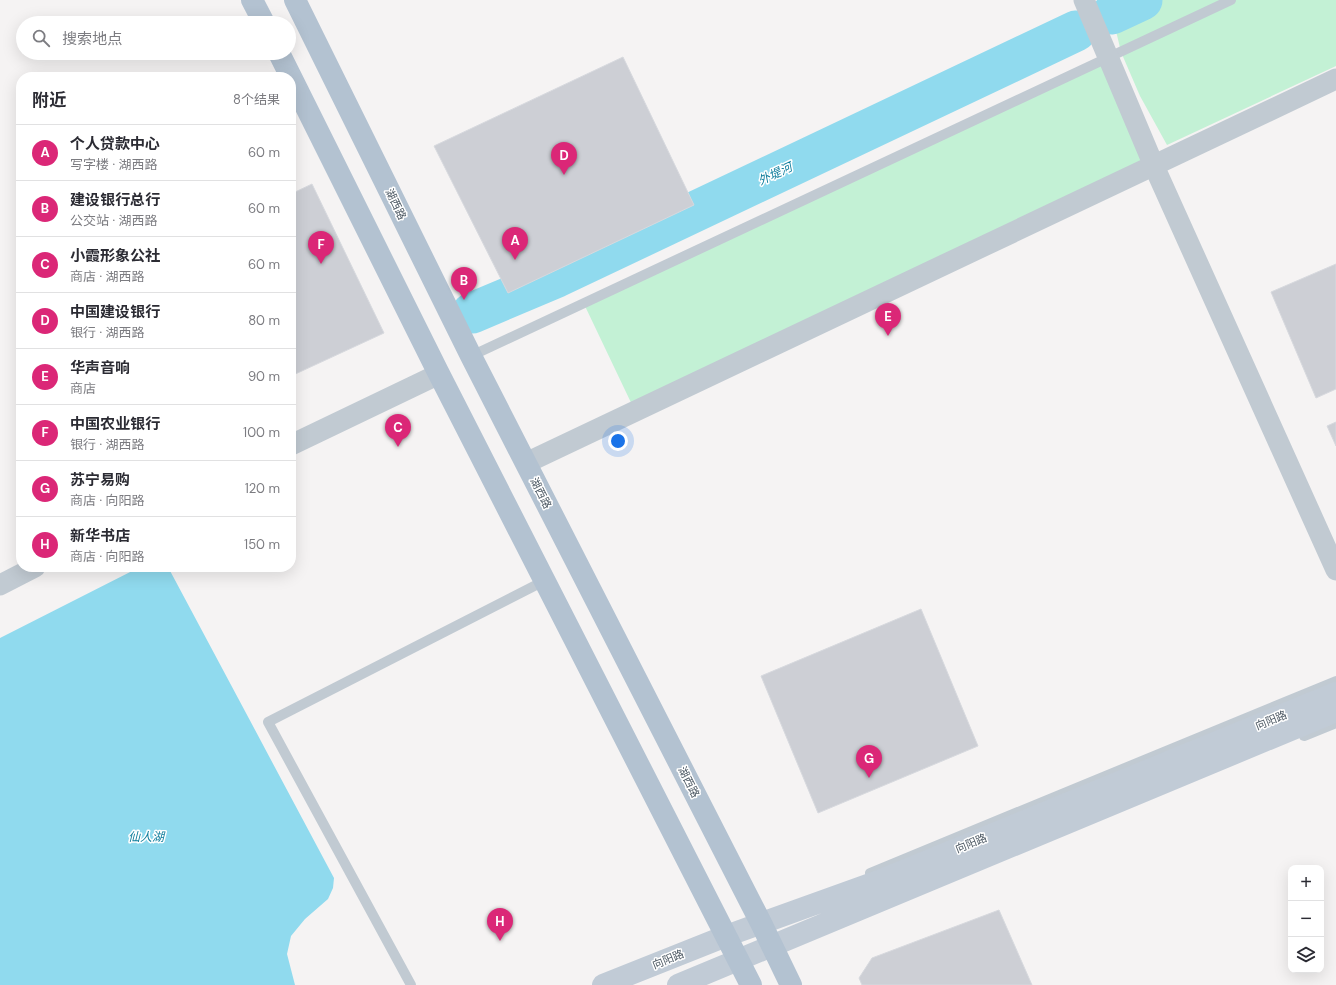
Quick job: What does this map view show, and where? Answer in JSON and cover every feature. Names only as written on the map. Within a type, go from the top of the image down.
[{"type":"main road","points":[[252,0],[260,16]]},
{"type":"main road","name":"湖西路","points":[[295,0],[471,356],[761,923],[791,985]]},
{"type":"main road","points":[[282,60],[288,72]]},
{"type":"main road","points":[[296,87],[439,374],[751,985]]},
{"type":"main road","name":"向阳路","points":[[603,985],[726,936],[884,879],[1336,693]]},
{"type":"main road","name":"向阳路","points":[[678,985],[1336,711]]},
{"type":"street","points":[[1084,0],[1107,58],[1154,166],[1336,570]]},
{"type":"street","points":[[526,463],[1336,79]]},
{"type":"street","points":[[296,442],[439,374]]},
{"type":"street","points":[[0,585],[25,572]]},
{"type":"lane","points":[[471,356],[1230,0]]},
{"type":"lane","points":[[411,985],[268,722],[544,581]]},
{"type":"lane","points":[[761,923],[884,867],[1336,681]]},
{"type":"lane","points":[[1292,741],[1336,723]]},
{"type":"lane","points":[[772,946],[898,904]]},
{"type":"green space","points":[[1142,0],[1336,0],[1336,66],[1167,145],[1140,96],[1121,52],[1112,14]]},
{"type":"green space","points":[[1107,58],[1154,166],[635,411],[584,304]]},
{"type":"water","name":"仙人湖","points":[[130,572],[171,572],[334,878],[333,888],[328,899],[305,919],[291,936],[287,954],[295,985],[0,985],[0,638]]},
{"type":"building","points":[[623,57],[694,205],[508,293],[434,146]]},
{"type":"building","points":[[312,184],[384,333],[296,374],[296,192]]},
{"type":"building","points":[[1336,264],[1336,389],[1316,398],[1271,292]]},
{"type":"building","points":[[1336,422],[1336,446],[1327,426]]},
{"type":"building","points":[[921,609],[978,746],[818,813],[761,676]]},
{"type":"building","points":[[999,910],[1032,985],[862,985],[859,978],[872,958]]},
{"type":"waterway","name":"外堤河","points":[[1112,14],[1142,0]]},
{"type":"waterway","name":"外堤河","points":[[472,313],[557,277],[1076,31]]},
{"type":"place","name":"中国建设银行","points":[[564,175]]},
{"type":"place","name":"个人贷款中心","points":[[515,260]]},
{"type":"place","name":"中国农业银行","points":[[321,264]]},
{"type":"place","name":"建设银行总行","points":[[464,300]]},
{"type":"place","name":"华声音响","points":[[888,336]]},
{"type":"place","name":"小霞形象公社","points":[[398,447]]},
{"type":"place","name":"苏宁易购","points":[[869,778]]},
{"type":"place","name":"新华书店","points":[[500,941]]}]
